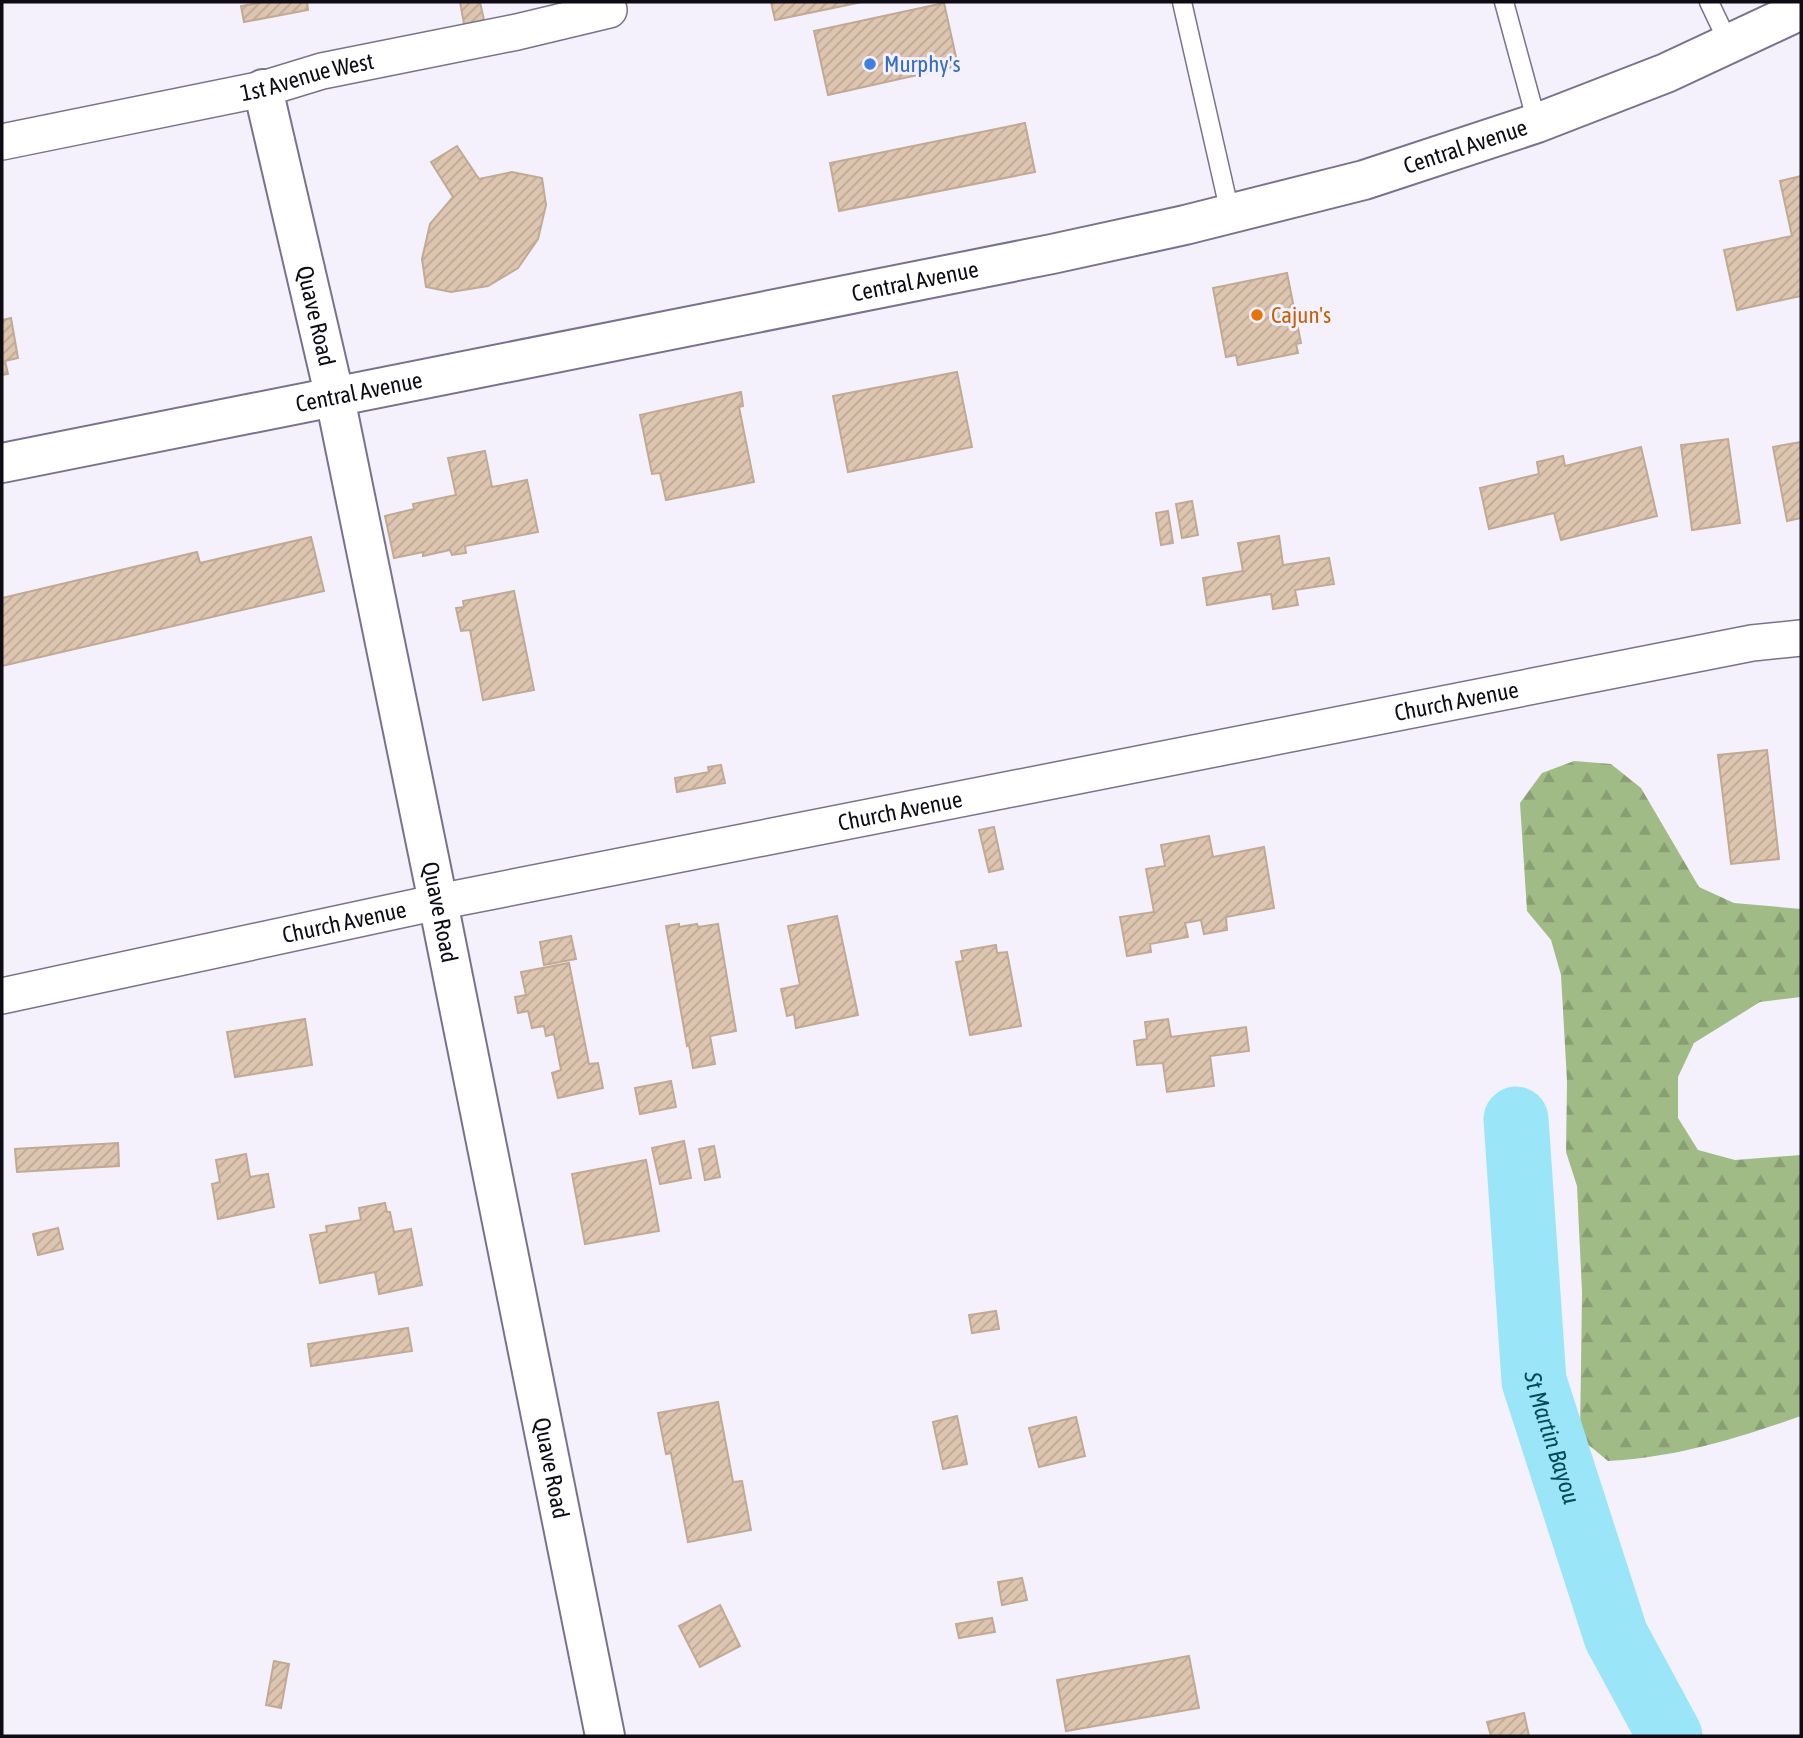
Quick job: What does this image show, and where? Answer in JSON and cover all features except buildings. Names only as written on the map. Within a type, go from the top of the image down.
[{"type":"main road","name":"Central Avenue","points":[[2,463],[1052,254],[1230,214],[1364,180],[1537,123],[1666,73],[1801,10]]},
{"type":"main road","name":"Quave Road","points":[[263,89],[335,398],[605,1736]]},
{"type":"street","name":"1st Avenue West","points":[[2,142],[263,89],[322,71],[517,33],[609,10]]},
{"type":"street","name":"Church Avenue","points":[[2,996],[438,902],[1739,646],[1801,638]]},
{"type":"lane","points":[[1182,2],[1230,214]]},
{"type":"lane","points":[[1504,2],[1537,123]]},
{"type":"lane","points":[[1709,2],[1729,44]]},
{"type":"green space","points":[[1574,761],[1611,764],[1641,788],[1699,887],[1734,903],[1801,909],[1801,997],[1760,1002],[1694,1043],[1678,1077],[1678,1118],[1698,1150],[1735,1160],[1801,1155],[1801,1416],[1706,1446],[1658,1456],[1608,1461],[1580,1438],[1582,1292],[1577,1186],[1566,1152],[1567,1081],[1561,975],[1551,940],[1527,911],[1520,803],[1542,773]]},
{"type":"waterway","name":"St Martin Bayou","points":[[1516,1119],[1534,1381],[1616,1636],[1670,1736]]},
{"type":"place","name":"Murphy's","points":[[870,64]]},
{"type":"place","name":"Cajun's","points":[[1257,315]]}]
